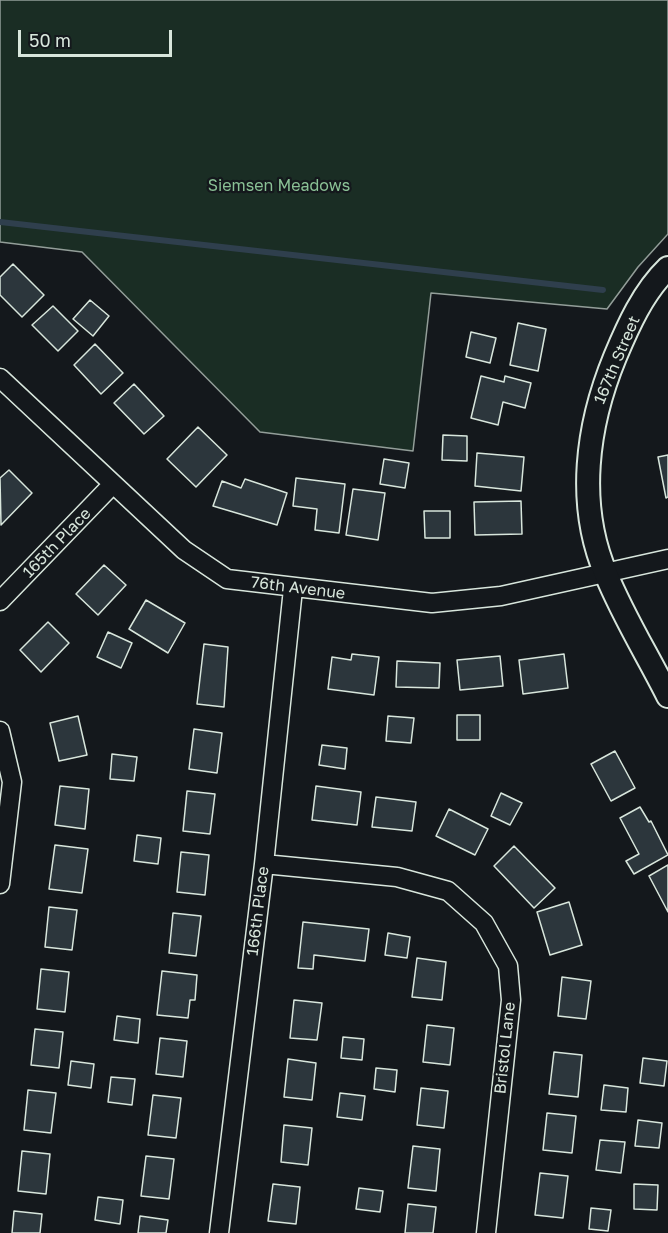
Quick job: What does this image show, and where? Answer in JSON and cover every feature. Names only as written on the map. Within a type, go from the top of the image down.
[{"type":"street","name":"167th Street","points":[[668,268],[658,277],[628,326],[598,401],[591,436],[589,494],[593,529],[605,573],[668,696]]},
{"type":"street","name":"76th Avenue","points":[[0,378],[184,550],[228,579],[432,603],[501,596],[668,559]]},
{"type":"street","name":"165th Place","points":[[0,601],[113,484]]},
{"type":"street","name":"166th Place","points":[[219,1233],[264,864],[293,588]]},
{"type":"street","points":[[0,731],[12,782],[0,884]]},
{"type":"street","name":"Bristol Lane","points":[[264,864],[397,878],[448,891],[484,923],[508,966],[511,1000],[486,1233]]},
{"type":"green space","name":"Siemsen Meadows","points":[[0,0],[668,0],[668,234],[638,267],[607,309],[431,293],[413,451],[260,432],[82,252],[0,242]]},
{"type":"building","points":[[13,264],[44,295],[22,317],[0,295],[0,277]]},
{"type":"building","points":[[90,300],[109,316],[93,336],[73,319]]},
{"type":"building","points":[[53,306],[78,331],[58,351],[32,325]]},
{"type":"building","points":[[518,323],[546,329],[538,371],[510,365]]},
{"type":"building","points":[[471,332],[496,338],[490,363],[466,357]]},
{"type":"building","points":[[95,344],[123,373],[101,394],[74,365]]},
{"type":"building","points":[[481,376],[504,382],[505,376],[531,383],[525,408],[503,402],[498,425],[471,418]]},
{"type":"building","points":[[134,384],[164,416],[144,434],[114,403]]},
{"type":"building","points":[[198,427],[227,455],[196,487],[167,459]]},
{"type":"building","points":[[443,435],[467,436],[467,461],[442,460]]},
{"type":"building","points":[[477,453],[524,457],[521,491],[475,486]]},
{"type":"building","points":[[668,455],[668,497],[666,498],[658,457]]},
{"type":"building","points":[[384,459],[409,463],[405,488],[380,484]]},
{"type":"building","points":[[9,470],[32,493],[1,525],[0,478]]},
{"type":"building","points":[[296,478],[345,484],[339,533],[315,530],[317,509],[293,506]]},
{"type":"building","points":[[245,479],[287,493],[277,525],[213,506],[222,481],[241,488]]},
{"type":"building","points":[[353,489],[385,493],[378,540],[346,535]]},
{"type":"building","points":[[521,501],[522,534],[475,535],[474,502]]},
{"type":"building","points":[[424,511],[450,511],[450,538],[425,538]]},
{"type":"building","points":[[104,565],[126,585],[98,615],[76,594]]},
{"type":"building","points":[[146,600],[185,623],[168,653],[129,629]]},
{"type":"building","points":[[48,622],[69,643],[41,672],[20,650]]},
{"type":"building","points":[[108,632],[132,643],[121,668],[97,657]]},
{"type":"building","points":[[204,644],[228,647],[224,707],[197,704]]},
{"type":"building","points":[[352,654],[379,657],[374,695],[328,689],[332,657],[351,660]]},
{"type":"building","points":[[564,654],[568,688],[523,694],[519,660]]},
{"type":"building","points":[[500,656],[503,686],[460,690],[457,660]]},
{"type":"building","points":[[397,661],[440,663],[439,688],[396,687]]},
{"type":"building","points":[[457,715],[480,715],[480,740],[457,740]]},
{"type":"building","points":[[78,716],[87,755],[59,761],[50,723]]},
{"type":"building","points":[[388,716],[414,718],[411,743],[386,741]]},
{"type":"building","points":[[194,729],[222,733],[217,773],[189,769]]},
{"type":"building","points":[[322,745],[347,748],[345,769],[319,765]]},
{"type":"building","points":[[615,751],[635,788],[611,801],[591,764]]},
{"type":"building","points":[[112,754],[137,757],[134,781],[110,779]]},
{"type":"building","points":[[60,786],[89,789],[85,829],[55,825]]},
{"type":"building","points":[[316,786],[361,792],[357,825],[312,820]]},
{"type":"building","points":[[187,791],[215,794],[210,834],[183,831]]},
{"type":"building","points":[[501,793],[522,803],[510,825],[491,816]]},
{"type":"building","points":[[376,797],[416,802],[412,831],[372,827]]},
{"type":"building","points":[[640,807],[649,822],[651,821],[668,855],[634,874],[626,861],[639,854],[620,818]]},
{"type":"building","points":[[449,809],[488,829],[475,855],[436,836]]},
{"type":"building","points":[[137,835],[161,838],[158,864],[134,861]]},
{"type":"building","points":[[55,845],[88,849],[82,893],[49,889]]},
{"type":"building","points":[[514,846],[555,888],[534,908],[494,866]]},
{"type":"building","points":[[181,852],[209,855],[205,895],[177,892]]},
{"type":"building","points":[[668,865],[668,912],[649,876]]},
{"type":"building","points":[[569,902],[582,945],[550,955],[537,912]]},
{"type":"building","points":[[49,907],[77,910],[72,950],[45,947]]},
{"type":"building","points":[[173,913],[201,916],[196,956],[169,953]]},
{"type":"building","points":[[303,922],[369,929],[365,961],[314,955],[313,969],[298,968]]},
{"type":"building","points":[[388,933],[410,937],[407,958],[385,955]]},
{"type":"building","points":[[417,958],[446,962],[442,1000],[412,997]]},
{"type":"building","points":[[41,969],[69,972],[65,1012],[37,1009]]},
{"type":"building","points":[[162,971],[197,975],[195,1000],[190,1000],[188,1018],[157,1015]]},
{"type":"building","points":[[562,977],[591,981],[586,1019],[558,1016]]},
{"type":"building","points":[[294,1000],[322,1003],[317,1040],[290,1038]]},
{"type":"building","points":[[117,1016],[140,1019],[138,1043],[114,1040]]},
{"type":"building","points":[[427,1025],[454,1028],[450,1065],[423,1062]]},
{"type":"building","points":[[35,1029],[63,1032],[59,1068],[31,1065]]},
{"type":"building","points":[[343,1037],[364,1039],[362,1060],[341,1058]]},
{"type":"building","points":[[160,1038],[187,1041],[183,1077],[156,1074]]},
{"type":"building","points":[[554,1052],[582,1055],[578,1097],[549,1094]]},
{"type":"building","points":[[643,1058],[667,1061],[664,1086],[640,1083]]},
{"type":"building","points":[[288,1059],[316,1063],[312,1100],[284,1097]]},
{"type":"building","points":[[71,1061],[94,1064],[91,1088],[68,1085]]},
{"type":"building","points":[[376,1068],[397,1070],[395,1092],[374,1089]]},
{"type":"building","points":[[111,1077],[135,1079],[132,1105],[108,1102]]},
{"type":"building","points":[[604,1085],[628,1088],[626,1112],[601,1110]]},
{"type":"building","points":[[421,1088],[448,1091],[444,1128],[417,1125]]},
{"type":"building","points":[[28,1090],[56,1093],[51,1133],[24,1130]]},
{"type":"building","points":[[340,1093],[365,1096],[362,1120],[337,1117]]},
{"type":"building","points":[[153,1095],[181,1098],[176,1138],[148,1135]]},
{"type":"building","points":[[547,1113],[576,1116],[572,1153],[543,1150]]},
{"type":"building","points":[[638,1120],[662,1123],[659,1148],[635,1146]]},
{"type":"building","points":[[284,1125],[312,1128],[308,1165],[281,1162]]},
{"type":"building","points":[[600,1140],[625,1142],[621,1173],[596,1170]]},
{"type":"building","points":[[413,1146],[440,1149],[436,1191],[408,1188]]},
{"type":"building","points":[[22,1151],[50,1154],[46,1194],[18,1191]]},
{"type":"building","points":[[146,1156],[174,1159],[169,1199],[141,1196]]},
{"type":"building","points":[[540,1173],[568,1176],[563,1218],[535,1215]]},
{"type":"building","points":[[273,1184],[300,1187],[296,1224],[268,1221]]},
{"type":"building","points":[[634,1184],[658,1185],[657,1210],[634,1209]]},
{"type":"building","points":[[359,1188],[383,1191],[380,1212],[356,1209]]},
{"type":"building","points":[[98,1197],[123,1200],[120,1224],[95,1220]]},
{"type":"building","points":[[408,1204],[436,1207],[433,1233],[405,1233]]},
{"type":"building","points":[[591,1208],[611,1210],[608,1231],[589,1229]]},
{"type":"building","points":[[14,1211],[42,1214],[40,1233],[12,1233]]},
{"type":"building","points":[[140,1216],[168,1220],[166,1233],[138,1233]]},
{"type":"waterway","points":[[0,222],[603,290]]}]
